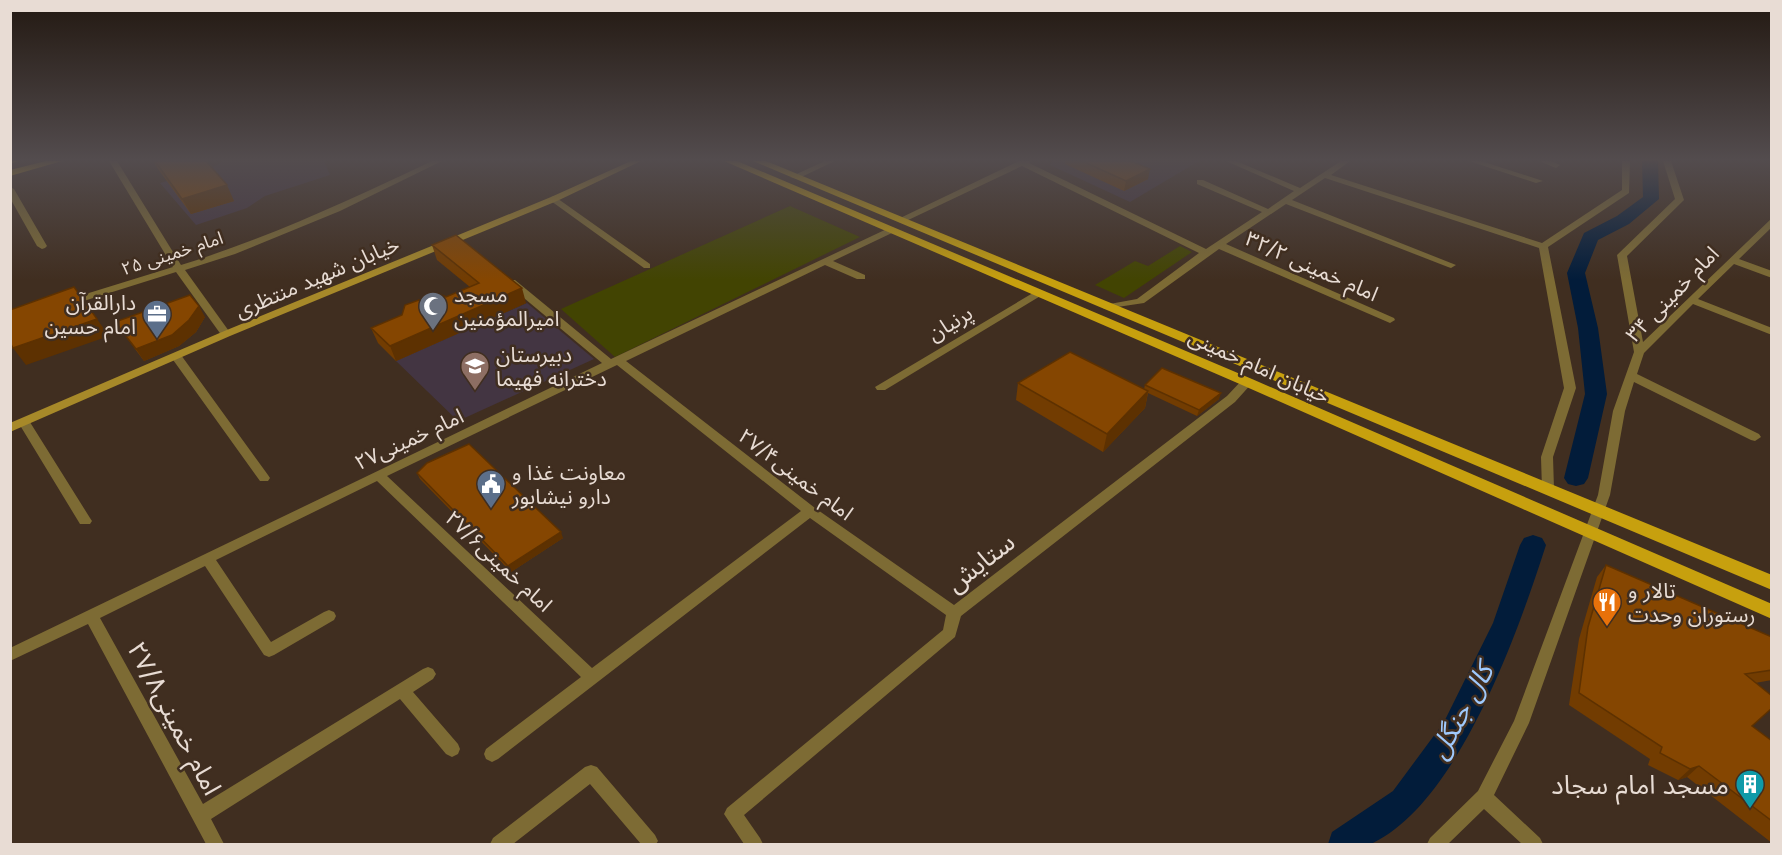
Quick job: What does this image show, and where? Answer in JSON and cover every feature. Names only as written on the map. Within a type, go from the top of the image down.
[{"type":"main road","name":"خیابان امام خمینی","points":[[833,201],[1108,307],[1772,583]]},
{"type":"main road","name":"خیابان امام خمینی","points":[[845,201],[1038,293],[1772,612]]},
{"type":"street","points":[[17,201],[42,246]]},
{"type":"street","points":[[137,201],[179,269],[226,334]]},
{"type":"street","name":"امام خمینی ۲۵","points":[[56,307],[232,252],[354,201]]},
{"type":"street","name":"خیابان شهید منتظری","points":[[10,428],[226,334],[462,242],[550,201]]},
{"type":"street","points":[[557,201],[647,266]]},
{"type":"street","name":"امام خمینی۲۷","points":[[10,656],[945,201]]},
{"type":"street","points":[[1100,201],[1206,253]]},
{"type":"street","points":[[1242,201],[1268,212]]},
{"type":"street","points":[[1108,307],[1140,301],[1206,253],[1286,201],[1451,265]]},
{"type":"street","points":[[1404,201],[1544,246]]},
{"type":"street","points":[[1544,246],[1611,201]]},
{"type":"street","points":[[1639,352],[1622,255],[1679,201]]},
{"type":"street","name":"امام خمینی ۳۴","points":[[1436,844],[1484,797],[1521,723],[1604,495],[1619,411],[1639,352],[1772,221]]},
{"type":"street","name":"امام خمینی ۳۲/۲","points":[[1219,245],[1390,320]]},
{"type":"street","points":[[1544,246],[1570,388],[1547,463],[1548,489]]},
{"type":"street","points":[[1732,260],[1772,275]]},
{"type":"street","points":[[824,261],[861,277]]},
{"type":"street","name":"امام خمینی۲۷/۴","points":[[501,274],[810,512],[954,613]]},
{"type":"street","name":"پرنیان","points":[[881,387],[1038,293]]},
{"type":"street","points":[[1691,300],[1772,332]]},
{"type":"street","points":[[1140,301],[1140,321]]},
{"type":"street","points":[[177,357],[264,478]]},
{"type":"street","points":[[1631,376],[1755,437]]},
{"type":"street","name":"ستایش","points":[[754,844],[732,814],[950,633],[954,613],[1231,399],[1247,382]]},
{"type":"street","points":[[24,422],[85,521]]},
{"type":"street","name":"امام خمینی۲۷/۶","points":[[378,476],[590,676]]},
{"type":"street","points":[[492,754],[590,676],[810,512]]},
{"type":"street","points":[[208,559],[269,651],[329,616]]},
{"type":"street","name":"امام خمینی۲۷/۸","points":[[91,616],[215,844]]},
{"type":"street","points":[[199,816],[428,674]]},
{"type":"street","points":[[402,690],[452,748]]},
{"type":"street","points":[[499,844],[591,773],[649,841]]},
{"type":"street","points":[[1484,797],[1534,844]]},
{"type":"shaded area","points":[[175,201],[258,201],[247,208],[196,225]]},
{"type":"shaded area","points":[[790,206],[860,237],[615,357],[561,309]]},
{"type":"shaded area","points":[[1180,246],[1192,252],[1124,298],[1095,285],[1135,261],[1148,266]]},
{"type":"shaded area","name":"دبیرستان دخترانه فهیما","points":[[527,303],[594,359],[458,421],[396,361]]},
{"type":"building","points":[[456,235],[522,288],[390,346],[371,328],[402,315],[405,305],[438,293],[446,297],[479,283],[432,245]]},
{"type":"building","points":[[74,287],[97,319],[13,348],[10,343],[10,310]]},
{"type":"building","points":[[190,295],[199,306],[189,320],[172,335],[136,349],[115,322]]},
{"type":"building","points":[[1070,352],[1148,391],[1107,434],[1018,383]]},
{"type":"building","points":[[1162,368],[1221,393],[1199,410],[1145,385]]},
{"type":"building","name":"معاونت غذا و دارو نیشابور","points":[[469,444],[561,532],[508,566],[417,473],[427,463]]},
{"type":"building","points":[[1606,565],[1772,637],[1772,670],[1745,674],[1772,696],[1772,708],[1752,726],[1772,741],[1772,821],[1699,766],[1690,769],[1660,753],[1662,747],[1579,693],[1588,627]]},
{"type":"waterway","name":"کال جنگل","points":[[1576,478],[1596,394],[1588,328],[1576,273],[1590,237],[1623,220],[1648,201]]},
{"type":"waterway","name":"کال جنگل","points":[[1344,844],[1404,802],[1455,732],[1507,623],[1533,545]]},
{"type":"place","name":"مسجد امیرالمؤمنین","points":[[433,332]]},
{"type":"place","name":"دارالقرآن امام حسین","points":[[157,340]]},
{"type":"place","name":"دبیرستان دخترانه فهیما","points":[[475,392]]},
{"type":"place","name":"معاونت غذا و دارو نیشابور","points":[[491,510]]},
{"type":"place","name":"تالار و رستوران وحدت","points":[[1607,628]]},
{"type":"place","name":"مسجد امام سجاد","points":[[1750,810]]}]
